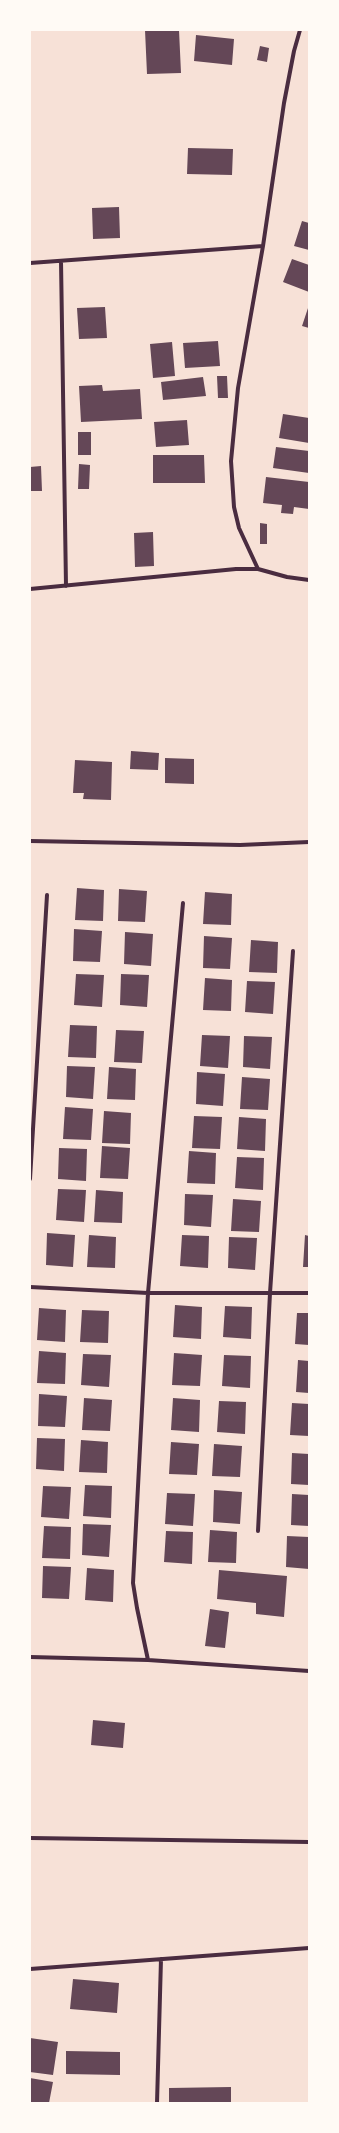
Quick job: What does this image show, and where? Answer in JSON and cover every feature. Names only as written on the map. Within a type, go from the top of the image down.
[{"type":"street","points":[[258,569],[239,528],[234,507],[231,461],[238,388],[263,246],[284,103],[294,51],[300,30]]},
{"type":"street","points":[[30,264],[263,246]]},
{"type":"street","points":[[61,261],[66,586]]},
{"type":"street","points":[[30,589],[236,569],[258,569],[287,577],[309,580]]},
{"type":"street","points":[[30,841],[240,845],[309,842]]},
{"type":"street","points":[[30,1179],[47,895]]},
{"type":"street","points":[[148,1660],[136,1608],[133,1583],[148,1292],[183,903]]},
{"type":"street","points":[[258,1531],[270,1293],[293,951]]},
{"type":"street","points":[[30,1287],[148,1292],[309,1293]]},
{"type":"street","points":[[30,1657],[148,1660],[309,1671]]},
{"type":"street","points":[[30,1838],[309,1842]]},
{"type":"street","points":[[30,1970],[309,1948]]},
{"type":"street","points":[[157,2103],[161,1959]]},
{"type":"building","points":[[145,30],[179,30],[181,73],[147,74]]},
{"type":"building","points":[[196,35],[234,39],[232,65],[194,61]]},
{"type":"building","points":[[260,46],[269,48],[267,62],[257,60]]},
{"type":"building","points":[[188,148],[233,149],[232,175],[187,174]]},
{"type":"building","points":[[119,207],[120,238],[93,239],[92,208]]},
{"type":"building","points":[[302,221],[309,223],[309,250],[294,246]]},
{"type":"building","points":[[292,259],[309,265],[309,292],[283,282]]},
{"type":"building","points":[[309,305],[309,328],[302,326]]},
{"type":"building","points":[[105,307],[107,338],[79,339],[77,308]]},
{"type":"building","points":[[218,341],[220,366],[185,368],[183,343]]},
{"type":"building","points":[[172,342],[175,376],[153,378],[150,344]]},
{"type":"building","points":[[217,376],[227,376],[228,398],[218,398]]},
{"type":"building","points":[[203,377],[206,396],[163,400],[161,382]]},
{"type":"building","points":[[102,385],[103,391],[140,389],[142,419],[81,422],[79,386]]},
{"type":"building","points":[[283,414],[309,418],[309,443],[279,438]]},
{"type":"building","points":[[187,420],[189,445],[156,447],[154,422]]},
{"type":"building","points":[[78,432],[91,432],[91,455],[78,455]]},
{"type":"building","points":[[276,447],[309,451],[309,473],[273,468]]},
{"type":"building","points":[[153,455],[204,455],[205,483],[153,483]]},
{"type":"building","points":[[79,464],[90,465],[89,489],[78,489]]},
{"type":"building","points":[[41,466],[42,491],[30,491],[30,467]]},
{"type":"building","points":[[266,477],[309,482],[309,509],[294,507],[293,514],[281,513],[282,505],[263,503]]},
{"type":"building","points":[[260,523],[267,524],[267,544],[260,544]]},
{"type":"building","points":[[153,532],[154,566],[135,567],[134,533]]},
{"type":"building","points":[[131,751],[159,753],[158,770],[130,769]]},
{"type":"building","points":[[165,758],[194,759],[194,784],[165,783]]},
{"type":"building","points":[[75,760],[112,762],[111,800],[83,799],[84,793],[73,793]]},
{"type":"building","points":[[77,888],[104,890],[103,921],[75,920]]},
{"type":"building","points":[[119,889],[147,891],[145,922],[118,921]]},
{"type":"building","points":[[205,892],[232,894],[231,925],[203,924]]},
{"type":"building","points":[[74,929],[102,931],[100,962],[73,961]]},
{"type":"building","points":[[125,932],[153,934],[151,966],[124,964]]},
{"type":"building","points":[[204,936],[232,938],[230,969],[203,968]]},
{"type":"building","points":[[251,940],[278,942],[277,973],[249,972]]},
{"type":"building","points":[[76,974],[104,975],[102,1007],[74,1005]]},
{"type":"building","points":[[121,974],[149,975],[147,1007],[120,1005]]},
{"type":"building","points":[[205,978],[232,980],[231,1011],[203,1010]]},
{"type":"building","points":[[247,981],[275,982],[273,1014],[245,1012]]},
{"type":"building","points":[[70,1025],[97,1026],[96,1058],[68,1057]]},
{"type":"building","points":[[116,1030],[144,1031],[142,1063],[114,1062]]},
{"type":"building","points":[[202,1035],[230,1036],[228,1068],[200,1066]]},
{"type":"building","points":[[244,1036],[272,1037],[270,1069],[243,1067]]},
{"type":"building","points":[[67,1066],[95,1067],[93,1099],[66,1097]]},
{"type":"building","points":[[109,1067],[136,1069],[135,1100],[107,1099]]},
{"type":"building","points":[[197,1072],[225,1074],[223,1106],[196,1104]]},
{"type":"building","points":[[242,1077],[270,1079],[268,1110],[240,1109]]},
{"type":"building","points":[[65,1107],[93,1109],[91,1140],[63,1139]]},
{"type":"building","points":[[104,1111],[131,1113],[130,1144],[102,1143]]},
{"type":"building","points":[[194,1116],[222,1117],[220,1149],[192,1148]]},
{"type":"building","points":[[239,1117],[266,1119],[265,1151],[237,1149]]},
{"type":"building","points":[[102,1146],[130,1148],[128,1179],[100,1178]]},
{"type":"building","points":[[59,1148],[87,1149],[86,1181],[58,1179]]},
{"type":"building","points":[[189,1151],[216,1153],[215,1184],[187,1183]]},
{"type":"building","points":[[237,1157],[264,1158],[263,1190],[235,1188]]},
{"type":"building","points":[[58,1189],[86,1190],[84,1222],[56,1220]]},
{"type":"building","points":[[96,1190],[123,1192],[122,1223],[94,1222]]},
{"type":"building","points":[[185,1194],[213,1195],[211,1227],[184,1225]]},
{"type":"building","points":[[233,1199],[261,1201],[259,1232],[231,1231]]},
{"type":"building","points":[[47,1233],[75,1235],[73,1267],[46,1265]]},
{"type":"building","points":[[89,1235],[116,1237],[115,1268],[87,1267]]},
{"type":"building","points":[[182,1235],[209,1236],[208,1268],[180,1266]]},
{"type":"building","points":[[305,1235],[309,1236],[309,1267],[303,1267]]},
{"type":"building","points":[[229,1237],[257,1238],[255,1270],[228,1268]]},
{"type":"building","points":[[175,1305],[202,1307],[201,1339],[173,1337]]},
{"type":"building","points":[[225,1306],[252,1307],[251,1339],[223,1337]]},
{"type":"building","points":[[39,1308],[66,1310],[65,1342],[37,1340]]},
{"type":"building","points":[[82,1310],[109,1311],[108,1343],[80,1342]]},
{"type":"building","points":[[297,1313],[309,1313],[309,1345],[295,1344]]},
{"type":"building","points":[[39,1351],[66,1353],[65,1384],[37,1383]]},
{"type":"building","points":[[174,1353],[202,1355],[200,1386],[172,1385]]},
{"type":"building","points":[[83,1354],[111,1355],[109,1387],[81,1385]]},
{"type":"building","points":[[224,1355],[251,1356],[250,1388],[222,1386]]},
{"type":"building","points":[[298,1360],[309,1361],[309,1393],[296,1392]]},
{"type":"building","points":[[39,1394],[67,1396],[65,1427],[38,1426]]},
{"type":"building","points":[[84,1398],[112,1400],[110,1431],[82,1430]]},
{"type":"building","points":[[173,1398],[200,1400],[199,1432],[171,1430]]},
{"type":"building","points":[[219,1401],[246,1402],[245,1434],[217,1432]]},
{"type":"building","points":[[292,1403],[309,1404],[309,1436],[290,1435]]},
{"type":"building","points":[[37,1438],[65,1439],[64,1471],[36,1469]]},
{"type":"building","points":[[81,1440],[108,1442],[107,1473],[79,1472]]},
{"type":"building","points":[[171,1442],[199,1444],[197,1475],[169,1474]]},
{"type":"building","points":[[214,1444],[242,1446],[240,1477],[212,1476]]},
{"type":"building","points":[[292,1453],[309,1454],[309,1485],[291,1484]]},
{"type":"building","points":[[85,1485],[112,1486],[111,1518],[83,1516]]},
{"type":"building","points":[[43,1486],[71,1487],[69,1519],[41,1517]]},
{"type":"building","points":[[214,1490],[242,1492],[240,1524],[213,1522]]},
{"type":"building","points":[[167,1493],[195,1494],[193,1526],[165,1524]]},
{"type":"building","points":[[292,1494],[309,1495],[309,1526],[291,1525]]},
{"type":"building","points":[[83,1524],[111,1525],[109,1557],[82,1555]]},
{"type":"building","points":[[44,1526],[71,1527],[70,1559],[42,1558]]},
{"type":"building","points":[[210,1530],[237,1532],[236,1563],[208,1562]]},
{"type":"building","points":[[166,1531],[193,1532],[192,1564],[164,1562]]},
{"type":"building","points":[[287,1536],[309,1537],[309,1569],[286,1567]]},
{"type":"building","points":[[43,1566],[71,1567],[69,1599],[42,1598]]},
{"type":"building","points":[[87,1568],[114,1570],[113,1602],[85,1600]]},
{"type":"building","points":[[219,1570],[287,1576],[284,1617],[256,1614],[256,1603],[217,1599]]},
{"type":"building","points":[[210,1609],[229,1612],[225,1648],[205,1646]]},
{"type":"building","points":[[93,1720],[125,1723],[123,1748],[91,1745]]},
{"type":"building","points":[[73,1979],[119,1983],[117,2013],[70,2009]]},
{"type":"building","points":[[30,2038],[58,2042],[53,2075],[30,2072]]},
{"type":"building","points":[[66,2051],[120,2052],[120,2075],[66,2074]]},
{"type":"building","points":[[30,2078],[53,2082],[49,2103],[30,2103]]},
{"type":"building","points":[[231,2087],[231,2103],[169,2103],[169,2088]]}]
